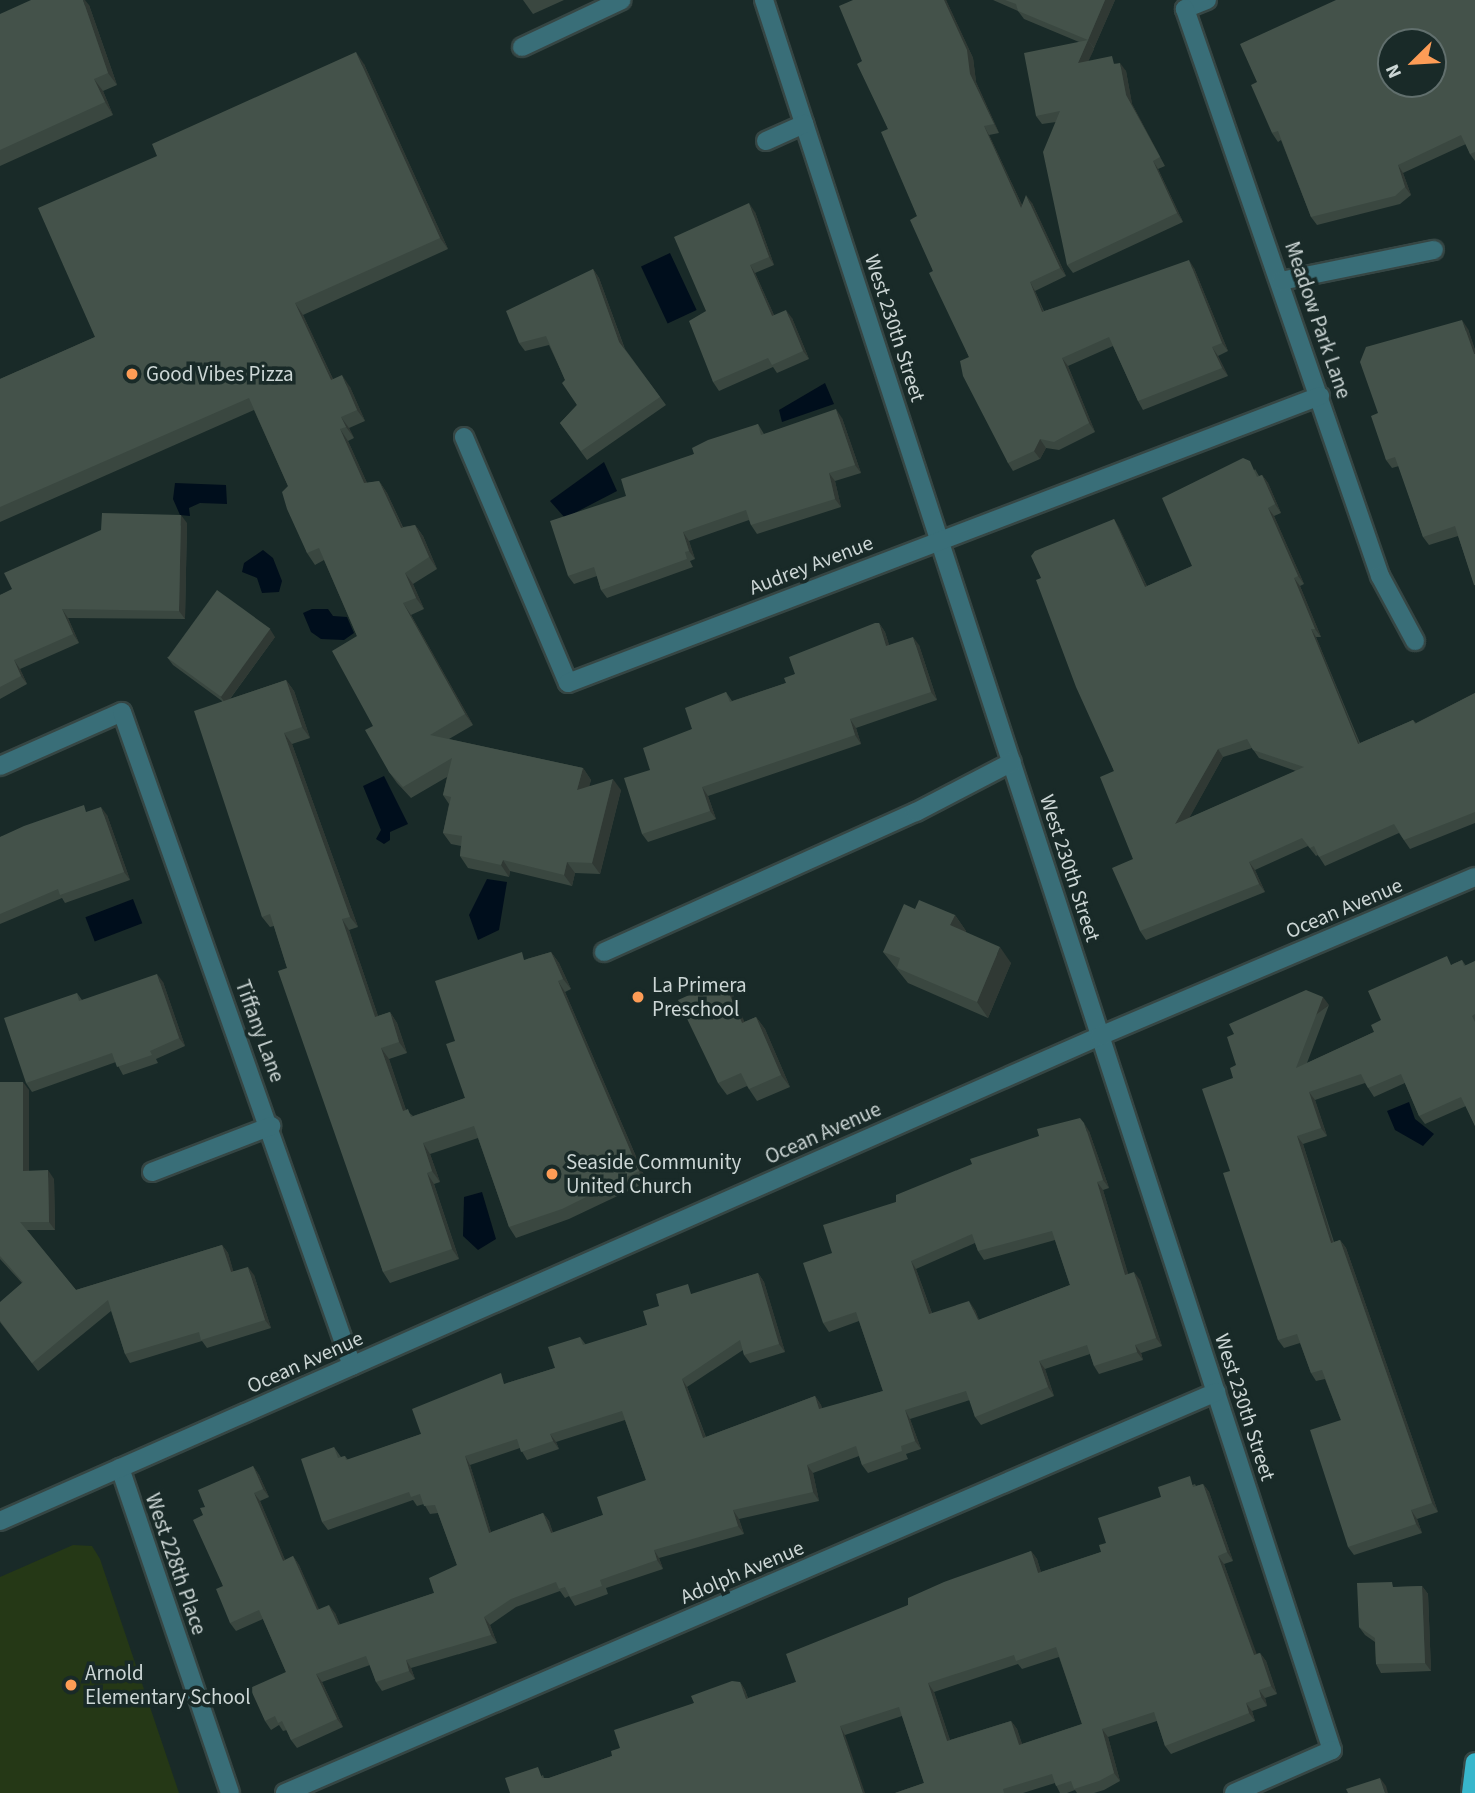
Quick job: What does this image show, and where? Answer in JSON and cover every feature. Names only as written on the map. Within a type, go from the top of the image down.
[{"type":"main road","points":[[1471,1793],[1475,1762]]},
{"type":"street","points":[[522,47],[622,0]]},
{"type":"street","name":"West 230th Street","points":[[764,0],[1332,1750],[1234,1793]]},
{"type":"street","name":"Meadow Park Lane","points":[[1208,0],[1185,9],[1281,281],[1380,576],[1415,641]]},
{"type":"street","points":[[766,141],[804,124]]},
{"type":"street","points":[[1281,281],[1434,250]]},
{"type":"street","name":"Audrey Avenue","points":[[464,437],[568,683],[1320,396]]},
{"type":"street","name":"Tiffany Lane","points":[[0,766],[122,712],[271,1126],[352,1366]]},
{"type":"street","points":[[604,953],[916,812],[1012,762]]},
{"type":"street","name":"Ocean Avenue","points":[[0,1521],[1100,1036],[1475,877]]},
{"type":"street","points":[[152,1171],[271,1126]]},
{"type":"street","name":"Adolph Avenue","points":[[285,1793],[1216,1392]]},
{"type":"street","name":"West 228th Place","points":[[120,1468],[230,1793]]},
{"type":"green space","name":"Arnold Elementary School","points":[[73,1545],[92,1546],[100,1559],[179,1793],[0,1793],[0,1577]]},
{"type":"water","points":[[670,253],[697,310],[668,324],[641,267]]},
{"type":"water","points":[[825,383],[834,404],[782,422],[779,410]]},
{"type":"water","points":[[604,462],[617,491],[565,518],[550,501]]},
{"type":"water","points":[[175,483],[226,485],[227,504],[200,503],[189,508],[190,516],[180,515],[173,499]]},
{"type":"water","points":[[263,550],[273,558],[282,581],[279,592],[262,593],[257,578],[242,572],[244,563]]},
{"type":"water","points":[[312,609],[328,609],[333,616],[347,617],[354,633],[344,640],[321,639],[311,632],[303,613]]},
{"type":"water","points":[[384,776],[408,824],[390,832],[390,840],[384,844],[376,839],[381,830],[363,786]]},
{"type":"water","points":[[487,879],[507,882],[499,930],[478,940],[469,915]]},
{"type":"water","points":[[133,899],[142,923],[95,942],[85,917]]},
{"type":"water","points":[[1409,1102],[1415,1119],[1434,1134],[1423,1146],[1395,1130],[1387,1111]]},
{"type":"water","points":[[482,1192],[496,1239],[478,1250],[463,1236],[464,1197]]},
{"type":"building","points":[[31,0],[83,0],[108,73],[94,79],[105,102],[0,150],[0,14]]},
{"type":"building","points":[[853,0],[944,0],[967,50],[970,74],[994,124],[984,126],[1021,208],[1026,195],[1060,268],[1030,282],[1042,312],[1189,260],[1222,343],[1212,347],[1222,368],[1138,401],[1109,337],[1062,358],[1089,423],[1054,442],[1040,439],[1034,451],[1008,463],[963,376],[960,361],[969,357],[929,273],[933,271],[910,220],[917,216],[881,132],[888,129],[857,64],[862,61],[839,6]]},
{"type":"building","points":[[1005,0],[1105,0],[1088,40],[1018,11],[1016,4]]},
{"type":"building","points":[[1336,0],[1475,0],[1475,152],[1470,154],[1461,135],[1398,165],[1405,187],[1395,196],[1311,217],[1278,131],[1272,133],[1251,85],[1257,82],[1240,44]]},
{"type":"building","points":[[1088,40],[1078,63],[1112,56],[1114,64],[1120,63],[1126,95],[1160,157],[1153,161],[1177,213],[1067,265],[1043,152],[1060,111],[1036,116],[1024,53]]},
{"type":"building","points":[[356,52],[440,238],[295,303],[331,380],[342,375],[357,410],[341,417],[346,427],[340,429],[364,483],[379,481],[401,528],[415,525],[429,557],[405,573],[416,598],[403,603],[465,714],[430,735],[583,768],[577,790],[613,779],[592,863],[567,862],[564,875],[503,860],[501,865],[460,856],[462,836],[443,833],[451,797],[443,795],[452,758],[403,787],[389,772],[365,730],[373,726],[332,651],[357,636],[319,548],[307,553],[287,509],[282,492],[288,486],[249,398],[0,507],[0,379],[95,337],[38,208],[157,156],[152,144]]},
{"type":"building","points":[[749,203],[769,257],[750,265],[772,316],[786,310],[803,351],[772,365],[768,358],[713,382],[689,321],[706,311],[674,237]]},
{"type":"building","points":[[593,269],[619,342],[660,397],[581,451],[560,423],[577,405],[562,383],[565,380],[546,336],[519,343],[506,311]]},
{"type":"building","points":[[1462,320],[1475,354],[1475,585],[1455,526],[1423,537],[1395,457],[1386,460],[1371,416],[1378,413],[1360,362],[1366,347]]},
{"type":"building","points":[[836,409],[855,465],[829,473],[835,499],[751,525],[746,510],[683,532],[689,551],[685,552],[687,559],[601,590],[594,567],[568,576],[550,521],[626,496],[621,479],[694,454],[692,448],[708,440],[758,424],[761,435]]},
{"type":"building","points":[[1243,458],[1250,461],[1257,477],[1262,475],[1275,504],[1268,508],[1298,576],[1294,578],[1315,629],[1311,629],[1358,744],[1413,720],[1415,724],[1475,693],[1475,812],[1404,840],[1394,824],[1319,857],[1314,846],[1310,848],[1302,838],[1249,862],[1259,884],[1140,931],[1112,868],[1133,859],[1100,777],[1114,771],[1076,687],[1036,580],[1041,578],[1031,556],[1035,551],[1114,519],[1145,587],[1192,566],[1162,498]],"holes":[[[1247,739],[1253,750],[1304,767],[1175,824],[1218,749]]]},
{"type":"building","points":[[102,513],[181,515],[179,611],[62,609],[73,634],[14,660],[21,676],[0,687],[0,595],[12,589],[4,573],[101,530]]},
{"type":"building","points":[[217,590],[270,629],[221,697],[168,658]]},
{"type":"building","points":[[879,623],[886,646],[913,637],[931,692],[850,719],[855,735],[702,787],[710,811],[642,834],[624,778],[650,770],[643,748],[692,729],[685,708],[726,692],[730,702],[786,683],[784,678],[795,674],[789,657]]},
{"type":"building","points":[[286,680],[302,727],[284,733],[350,917],[342,919],[375,1017],[390,1012],[399,1042],[381,1048],[403,1111],[408,1109],[411,1117],[465,1098],[446,1044],[455,1041],[435,981],[522,952],[524,960],[551,952],[563,979],[558,981],[639,1171],[562,1209],[509,1227],[474,1126],[423,1143],[432,1171],[427,1173],[452,1249],[383,1272],[278,971],[287,968],[270,914],[262,917],[194,711]]},
{"type":"building","points":[[84,805],[86,812],[101,807],[124,872],[60,895],[58,889],[0,914],[0,837]]},
{"type":"building","points":[[919,900],[955,915],[950,925],[1000,947],[977,1002],[897,968],[900,958],[883,952],[904,904],[915,909]]},
{"type":"building","points":[[1447,956],[1451,965],[1462,960],[1464,966],[1475,961],[1475,1014],[1472,1016],[1475,1022],[1475,1126],[1461,1097],[1419,1116],[1401,1074],[1368,1088],[1361,1074],[1309,1092],[1321,1128],[1297,1136],[1331,1243],[1340,1240],[1432,1503],[1411,1510],[1416,1524],[1348,1547],[1310,1430],[1341,1420],[1322,1370],[1311,1373],[1297,1334],[1278,1340],[1223,1173],[1230,1171],[1202,1089],[1233,1078],[1230,1068],[1236,1065],[1227,1037],[1234,1034],[1229,1024],[1306,990],[1323,997],[1296,1068],[1374,1032],[1371,1025],[1381,1020],[1368,991]]},
{"type":"building","points":[[157,974],[179,1038],[150,1051],[152,1055],[117,1067],[112,1053],[26,1083],[4,1018],[77,993],[79,1001]]},
{"type":"building","points":[[723,980],[742,1023],[756,1017],[781,1075],[749,1089],[741,1073],[718,1083],[678,1000]]},
{"type":"building","points":[[0,1082],[23,1082],[23,1171],[48,1170],[49,1222],[20,1222],[76,1290],[222,1245],[231,1272],[248,1267],[265,1320],[201,1340],[199,1332],[125,1354],[108,1300],[32,1363],[0,1321],[0,1302],[23,1282],[0,1256]]},
{"type":"building","points":[[1080,1118],[1084,1123],[1103,1180],[1097,1182],[1125,1275],[1134,1272],[1156,1338],[1135,1345],[1137,1352],[1094,1366],[1087,1345],[1039,1361],[1048,1387],[975,1417],[966,1391],[905,1410],[915,1441],[901,1446],[902,1451],[862,1465],[856,1446],[807,1465],[813,1492],[733,1510],[738,1526],[654,1550],[657,1560],[600,1580],[602,1586],[570,1597],[565,1587],[559,1589],[556,1582],[511,1599],[484,1617],[491,1635],[406,1660],[409,1671],[376,1682],[366,1656],[316,1674],[337,1719],[291,1740],[282,1721],[278,1723],[275,1716],[265,1721],[250,1688],[286,1672],[259,1610],[230,1623],[216,1589],[223,1586],[193,1520],[203,1515],[200,1508],[205,1507],[198,1490],[253,1466],[263,1489],[254,1493],[283,1561],[293,1556],[317,1610],[329,1605],[338,1625],[434,1593],[429,1578],[457,1565],[435,1505],[424,1506],[420,1494],[411,1497],[409,1492],[322,1522],[301,1459],[334,1447],[338,1458],[345,1456],[346,1460],[421,1434],[412,1409],[501,1373],[504,1384],[555,1368],[548,1347],[580,1337],[583,1345],[647,1325],[643,1311],[659,1306],[656,1294],[688,1284],[691,1294],[758,1273],[779,1344],[744,1355],[740,1340],[682,1379],[703,1438],[815,1396],[819,1409],[883,1391],[856,1312],[823,1323],[803,1263],[832,1253],[823,1225],[896,1202],[896,1195],[972,1164],[970,1159],[1039,1136],[1037,1129]],"holes":[[[1052,1231],[1070,1285],[978,1320],[969,1301],[929,1314],[911,1261],[972,1234],[978,1251]],[[622,1411],[646,1480],[597,1497],[603,1515],[551,1533],[543,1513],[489,1533],[465,1456],[517,1439],[521,1452],[553,1441],[550,1434]]]},
{"type":"building","points":[[1190,1476],[1193,1487],[1203,1484],[1227,1552],[1218,1556],[1254,1655],[1260,1653],[1271,1686],[1259,1690],[1261,1697],[1246,1703],[1249,1713],[1165,1746],[1154,1712],[1102,1729],[1114,1773],[1074,1789],[1071,1781],[1056,1786],[1052,1774],[1003,1789],[1004,1793],[895,1793],[924,1783],[899,1707],[840,1726],[863,1793],[510,1793],[505,1778],[538,1767],[542,1778],[549,1778],[612,1756],[611,1751],[620,1748],[614,1730],[694,1703],[691,1696],[732,1681],[740,1682],[746,1699],[796,1682],[786,1654],[908,1605],[908,1598],[944,1582],[1031,1551],[1038,1573],[1101,1552],[1099,1545],[1106,1543],[1098,1518],[1161,1497],[1158,1487]],"holes":[[[1056,1647],[1082,1724],[1019,1745],[1011,1721],[947,1741],[928,1683],[1014,1655],[1016,1661]]]},
{"type":"building","points":[[1392,1582],[1393,1587],[1422,1586],[1425,1663],[1376,1664],[1375,1638],[1359,1627],[1357,1583]]},
{"type":"building","points":[[1380,1778],[1385,1793],[1348,1793],[1346,1789]]},
{"type":"place","name":"Good Vibes Pizza","points":[[132,374]]},
{"type":"place","name":"La Primera Preschool","points":[[638,997]]},
{"type":"place","name":"Seaside Community United Church","points":[[552,1174]]},
{"type":"place","name":"Arnold Elementary School","points":[[71,1685]]}]
